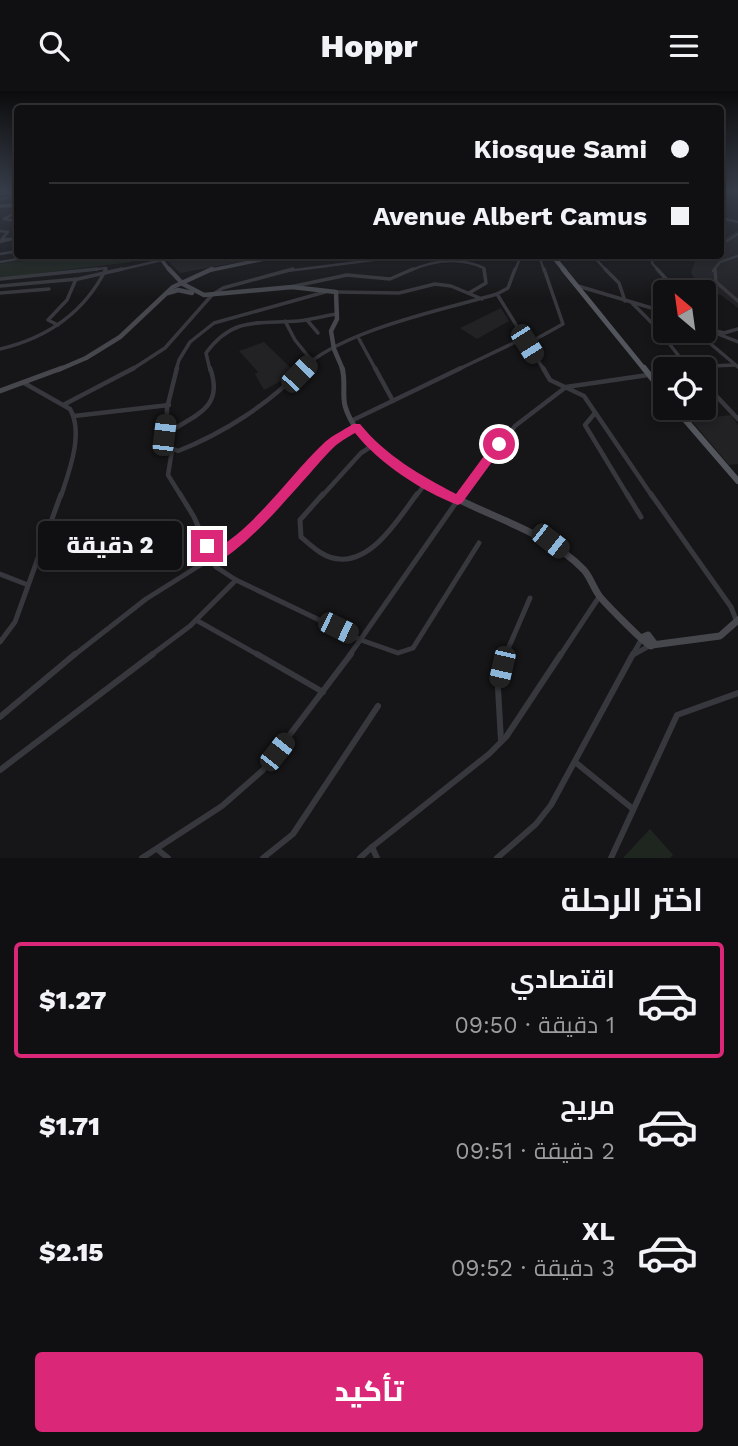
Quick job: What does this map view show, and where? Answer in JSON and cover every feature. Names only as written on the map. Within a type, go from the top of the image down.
[{"type":"main road","points":[[555,259],[653,381]]},
{"type":"main road","points":[[686,420],[738,481]]},
{"type":"street","points":[[0,231],[8,232],[1,240]]},
{"type":"street","points":[[724,245],[738,234]]},
{"type":"street","points":[[0,254],[14,252]]},
{"type":"street","points":[[6,253],[8,261]]},
{"type":"street","points":[[716,265],[726,258],[738,256]]},
{"type":"street","points":[[0,262],[19,259]]},
{"type":"street","points":[[0,286],[76,279],[156,259]]},
{"type":"street","points":[[161,259],[180,282],[200,293]]},
{"type":"street","points":[[0,391],[104,348],[134,326],[155,301],[180,282],[224,265],[260,259]]},
{"type":"street","points":[[170,269],[180,274],[199,274],[274,259]]},
{"type":"street","points":[[65,404],[118,379],[165,348],[212,295],[234,284],[297,268],[377,259]]},
{"type":"street","points":[[332,292],[242,313],[203,330],[182,351],[169,405],[164,435],[166,446],[172,450],[187,448],[249,411],[282,388],[312,361],[334,349],[498,294],[508,288],[519,259]]},
{"type":"street","points":[[527,344],[563,324],[540,259]]},
{"type":"street","points":[[596,259],[619,283],[625,301]]},
{"type":"street","points":[[652,259],[652,263],[667,280]]},
{"type":"street","points":[[719,259],[713,271],[716,282],[738,302]]},
{"type":"street","points":[[155,301],[178,291],[212,295],[289,287],[347,275],[376,280],[390,279],[425,264],[460,260],[476,262],[484,268],[486,283],[469,293]]},
{"type":"street","points":[[0,279],[106,268],[95,291],[59,326],[28,342],[0,349]]},
{"type":"street","points":[[166,292],[172,283],[170,269]]},
{"type":"street","points":[[199,274],[191,281],[192,286],[200,293]]},
{"type":"street","points":[[59,326],[48,320],[67,300],[76,279]]},
{"type":"street","points":[[289,287],[332,292],[399,293],[435,284],[482,299]]},
{"type":"street","points":[[577,286],[653,309]]},
{"type":"street","points":[[0,293],[50,289]]},
{"type":"street","points":[[332,292],[336,314],[331,331],[334,349],[344,372],[345,406],[372,446],[426,483],[550,541],[586,572],[600,597],[644,637],[654,641],[629,658]]},
{"type":"street","points":[[498,294],[550,380],[568,386],[584,396],[731,607],[738,621],[720,636],[650,646]]},
{"type":"street","points":[[631,303],[657,328],[679,357]]},
{"type":"street","points":[[164,435],[202,412],[215,397],[216,381],[206,353],[217,338],[233,329],[262,321],[307,320],[336,314]]},
{"type":"street","points":[[307,320],[318,333]]},
{"type":"street","points":[[285,321],[295,340],[312,361]]},
{"type":"street","points":[[716,332],[724,333],[738,329]]},
{"type":"street","points":[[716,334],[738,342]]},
{"type":"street","points":[[0,717],[144,600],[211,559],[250,531],[331,443],[355,423],[393,401],[524,338]]},
{"type":"street","points":[[359,339],[393,401]]},
{"type":"street","points":[[710,343],[737,366]]},
{"type":"street","points":[[716,367],[737,366]]},
{"type":"street","points":[[142,858],[222,806],[263,770],[361,640],[458,500],[514,426],[568,386],[648,375]]},
{"type":"street","points":[[0,642],[15,622],[74,459],[74,416],[65,404],[24,383]]},
{"type":"street","points":[[716,396],[738,419]]},
{"type":"street","points":[[74,416],[169,405]]},
{"type":"street","points":[[595,413],[585,425],[641,517]]},
{"type":"street","points":[[372,446],[360,453],[300,520],[301,537],[330,559],[340,561],[362,556],[426,483]]},
{"type":"street","points":[[172,450],[168,475],[194,517],[216,567],[236,580],[361,640],[398,653],[414,648],[479,543]]},
{"type":"street","points":[[728,470],[738,468]]},
{"type":"street","points":[[0,574],[28,585]]},
{"type":"street","points":[[0,770],[196,620],[236,580]]},
{"type":"street","points":[[360,858],[501,742],[600,597]]},
{"type":"street","points":[[501,742],[498,688],[507,647],[530,598]]},
{"type":"street","points":[[196,620],[323,692]]},
{"type":"street","points":[[644,637],[672,643]]},
{"type":"street","points":[[497,858],[536,824],[551,805],[629,658],[644,637]]},
{"type":"street","points":[[611,858],[677,715],[738,692]]},
{"type":"street","points":[[263,858],[293,834],[378,706]]},
{"type":"street","points":[[575,762],[633,809]]},
{"type":"street","points":[[372,847],[377,858]]},
{"type":"street","points":[[156,849],[168,858]]},
{"type":"shaded area","points":[[738,231],[738,308],[716,294],[716,280],[696,280],[691,273],[696,259],[724,259],[724,238]]},
{"type":"shaded area","points":[[31,259],[130,259],[131,262],[0,278],[0,264]]},
{"type":"shaded area","points":[[166,259],[256,259],[180,273]]},
{"type":"shaded area","points":[[501,308],[509,321],[477,339],[460,328]]},
{"type":"shaded area","points":[[264,342],[293,370],[283,380],[264,390],[255,374],[258,372],[239,351]]},
{"type":"shaded area","points":[[731,415],[738,425],[738,464],[729,465],[691,420],[716,420],[716,417]]},
{"type":"shaded area","points":[[650,829],[673,855],[670,858],[623,858]]},
{"type":"route","points":[[207,546],[211,559],[230,547],[250,531],[331,443],[357,427],[372,446],[389,459],[415,477],[458,500],[499,444]]}]
